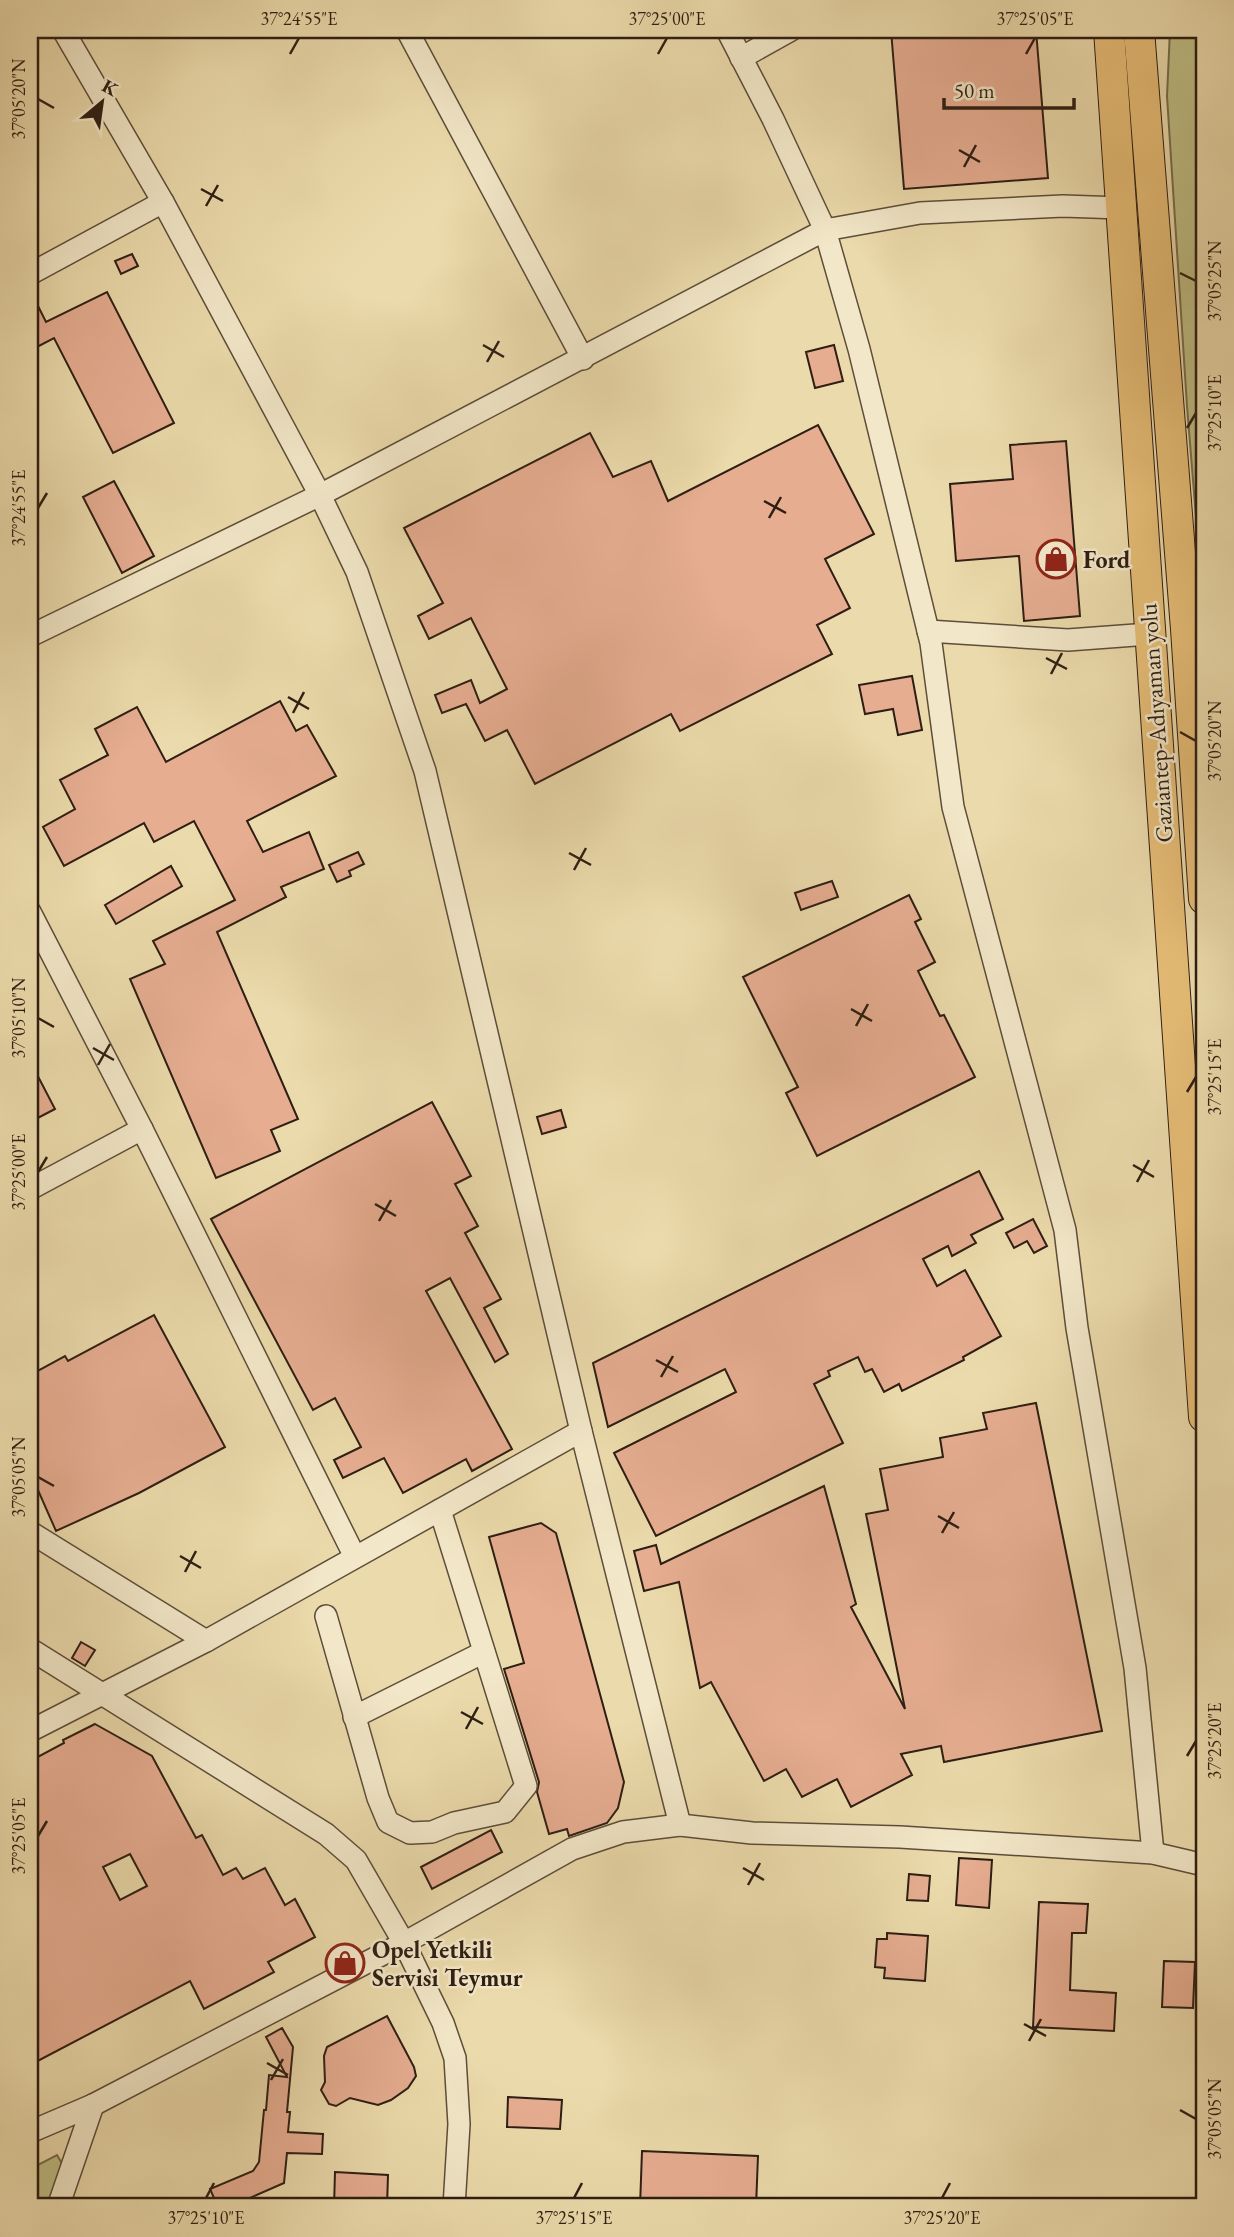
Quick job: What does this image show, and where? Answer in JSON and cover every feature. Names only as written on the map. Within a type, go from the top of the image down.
[{"type":"highway","name":"Gaziantep-Adıyaman yolu","points":[[1109,30],[1204,1417]]},
{"type":"highway","name":"Gaziantep-Adıyaman yolu","points":[[1139,30],[1186,629],[1204,899]]},
{"type":"street","points":[[63,30],[163,202],[320,495],[357,572],[425,771],[581,1431],[680,1825]]},
{"type":"street","points":[[407,30],[583,359]]},
{"type":"street","points":[[727,30],[773,119],[825,230],[859,349],[929,631],[953,807],[1065,1230],[1077,1328],[1135,1668],[1153,1853]]},
{"type":"street","points":[[741,58],[791,30]]},
{"type":"street","points":[[30,274],[163,202]]},
{"type":"street","points":[[30,636],[320,495],[825,230],[920,213],[1063,206],[1121,208]]},
{"type":"street","points":[[929,631],[1069,640],[1149,634]]},
{"type":"street","points":[[30,912],[142,1129],[355,1557]]},
{"type":"street","points":[[30,1189],[142,1129]]},
{"type":"street","points":[[30,1731],[206,1641],[581,1431]]},
{"type":"street","points":[[326,1616],[378,1798],[388,1822],[410,1833],[432,1832],[454,1823],[505,1812],[526,1786],[440,1510]]},
{"type":"street","points":[[30,1532],[206,1641]]},
{"type":"street","points":[[30,1649],[326,1834],[356,1860],[404,1943],[443,2023],[455,2058],[459,2124],[454,2207]]},
{"type":"street","points":[[354,1717],[484,1652]]},
{"type":"street","points":[[30,2132],[93,2105],[404,1943],[572,1849],[623,1832],[680,1825],[752,1833],[901,1837],[1153,1853],[1204,1865]]},
{"type":"street","points":[[58,2207],[93,2105]]},
{"type":"shaded area","points":[[1170,30],[1204,30],[1204,616],[1167,96]]},
{"type":"shaded area","points":[[57,2155],[68,2174],[58,2207],[30,2207],[30,2169]]},
{"type":"building","points":[[891,30],[1036,30],[1048,178],[904,189]]},
{"type":"building","points":[[132,254],[138,266],[121,274],[115,261]]},
{"type":"building","points":[[30,290],[46,322],[107,292],[174,423],[113,453],[54,338],[33,349],[30,342]]},
{"type":"building","points":[[834,345],[843,381],[815,388],[806,352]]},
{"type":"building","points":[[818,425],[874,534],[825,559],[850,608],[817,625],[832,654],[680,731],[671,714],[535,784],[507,730],[485,741],[466,704],[442,713],[435,695],[471,680],[480,703],[507,689],[471,618],[429,639],[418,616],[443,603],[404,528],[590,433],[613,477],[651,461],[668,501]]},
{"type":"building","points":[[1066,441],[1080,616],[1024,621],[1019,556],[956,561],[950,484],[1013,479],[1010,445]]},
{"type":"building","points":[[114,481],[154,556],[122,573],[83,497]]},
{"type":"building","points":[[912,676],[922,730],[898,735],[893,709],[865,714],[859,685]]},
{"type":"building","points":[[280,701],[296,731],[307,725],[336,776],[247,821],[263,852],[309,832],[324,869],[281,887],[286,897],[217,932],[298,1119],[271,1130],[280,1151],[216,1178],[130,979],[165,964],[153,941],[235,900],[194,821],[154,842],[144,823],[64,866],[43,827],[75,809],[60,780],[108,755],[95,729],[137,707],[166,762]]},
{"type":"building","points":[[358,852],[364,864],[349,871],[351,876],[337,882],[329,865]]},
{"type":"building","points":[[171,866],[182,886],[116,924],[105,905]]},
{"type":"building","points":[[832,881],[838,897],[801,910],[795,893]]},
{"type":"building","points":[[909,895],[921,919],[915,922],[935,962],[918,971],[975,1077],[817,1156],[786,1093],[798,1087],[743,977]]},
{"type":"building","points":[[30,1061],[55,1109],[30,1122]]},
{"type":"building","points":[[432,1102],[471,1176],[455,1184],[478,1226],[465,1233],[501,1299],[484,1308],[508,1354],[495,1362],[450,1278],[426,1291],[512,1449],[472,1471],[466,1459],[403,1493],[384,1458],[343,1478],[334,1460],[361,1447],[335,1398],[313,1410],[211,1219]]},
{"type":"building","points":[[561,1110],[566,1127],[542,1134],[537,1117]]},
{"type":"building","points":[[979,1171],[1003,1219],[971,1235],[976,1243],[952,1256],[948,1246],[923,1259],[937,1286],[965,1270],[1001,1336],[963,1357],[964,1360],[902,1391],[899,1384],[884,1392],[872,1369],[865,1372],[858,1357],[828,1371],[830,1376],[814,1384],[843,1443],[656,1536],[614,1453],[736,1392],[725,1369],[608,1427],[593,1363]]},
{"type":"building","points":[[1033,1219],[1047,1246],[1034,1253],[1027,1241],[1014,1248],[1006,1233]]},
{"type":"building","points":[[154,1315],[225,1447],[139,1493],[56,1531],[30,1472],[30,1375],[65,1356],[68,1361]]},
{"type":"building","points":[[1036,1403],[1102,1731],[944,1762],[941,1746],[901,1754],[912,1775],[851,1807],[837,1779],[802,1797],[786,1769],[764,1781],[711,1682],[700,1688],[679,1582],[644,1591],[634,1551],[656,1545],[661,1564],[824,1486],[856,1604],[851,1607],[905,1709],[866,1514],[888,1510],[880,1469],[943,1457],[940,1438],[987,1429],[983,1413]]},
{"type":"building","points":[[541,1523],[556,1533],[624,1782],[618,1808],[607,1823],[569,1836],[567,1829],[549,1834],[537,1792],[539,1782],[504,1669],[524,1663],[489,1537]]},
{"type":"building","points":[[81,1642],[95,1650],[85,1666],[72,1658]]},
{"type":"building","points":[[95,1724],[152,1756],[196,1838],[202,1835],[223,1875],[236,1868],[243,1879],[265,1868],[285,1905],[295,1899],[315,1937],[268,1962],[274,1972],[204,2009],[190,1981],[30,2065],[30,1761],[64,1743],[63,1740]],"holes":[[[130,1854],[147,1886],[120,1900],[103,1867]]]},
{"type":"building","points":[[491,1830],[502,1852],[432,1889],[421,1867]]},
{"type":"building","points":[[959,1858],[992,1860],[989,1908],[956,1905]]},
{"type":"building","points":[[909,1874],[930,1876],[928,1901],[907,1900]]},
{"type":"building","points":[[1039,1902],[1088,1904],[1086,1933],[1072,1933],[1070,1990],[1116,1993],[1114,2031],[1033,2027]]},
{"type":"building","points":[[887,1933],[928,1936],[925,1981],[884,1978],[885,1968],[875,1967],[877,1939],[887,1939]]},
{"type":"building","points":[[1164,1961],[1195,1962],[1193,2008],[1162,2007]]},
{"type":"building","points":[[387,2016],[414,2067],[416,2076],[408,2088],[378,2105],[350,2098],[336,2106],[329,2104],[321,2090],[325,2082],[324,2056],[327,2047]]},
{"type":"building","points":[[282,2028],[293,2047],[287,2112],[290,2112],[288,2132],[323,2134],[322,2154],[287,2153],[284,2183],[229,2207],[218,2207],[210,2189],[253,2171],[259,2162],[269,2075],[287,2077],[266,2037]]},
{"type":"building","points":[[508,2097],[562,2100],[560,2129],[507,2127]]},
{"type":"building","points":[[642,2151],[758,2156],[756,2207],[640,2207]]},
{"type":"building","points":[[335,2172],[388,2175],[387,2207],[334,2207]]},
{"type":"place","name":"Ford","points":[[1056,559]]},
{"type":"place","name":"Opel Yetkili Servisi Teymur","points":[[345,1963]]}]
